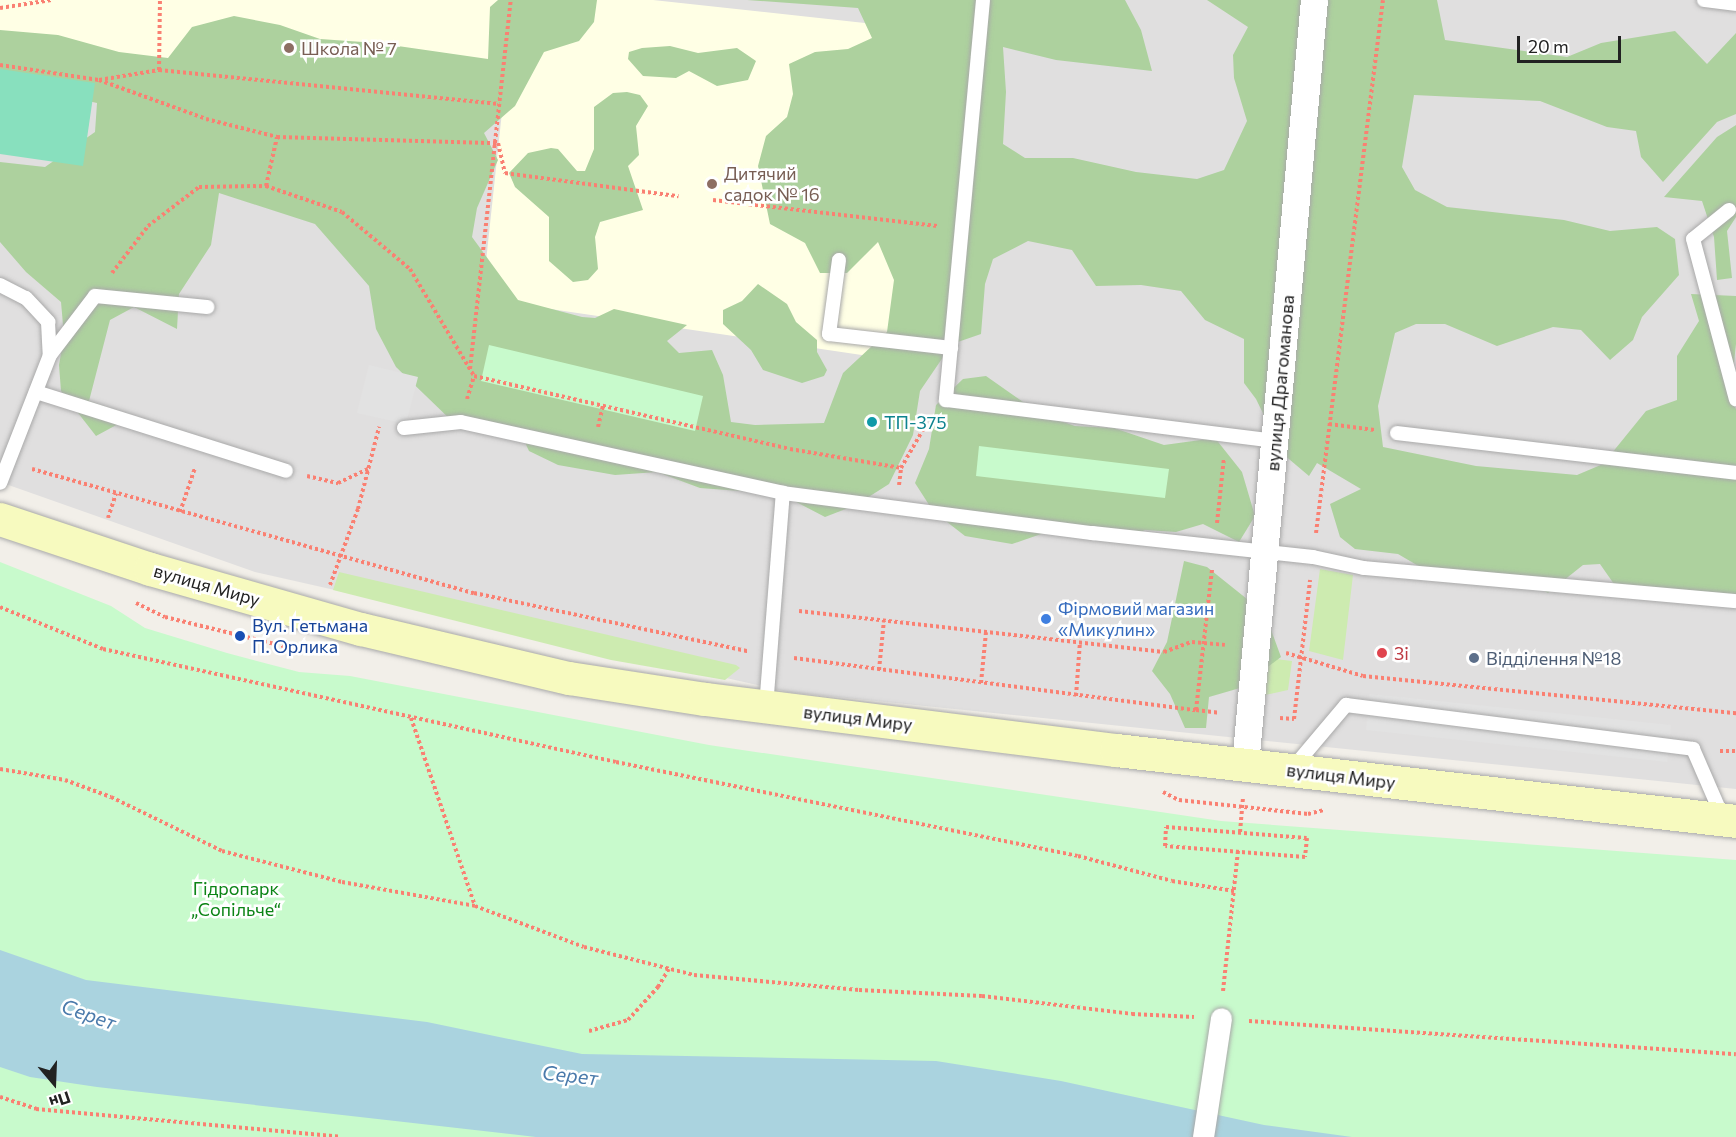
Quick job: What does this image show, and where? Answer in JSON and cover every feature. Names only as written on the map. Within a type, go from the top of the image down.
[{"type":"main road","name":"вулиця Миру","points":[[0,519],[150,569],[361,629],[569,678],[766,707],[1245,765],[1730,820]]},
{"type":"street","name":"вулиця Драгоманова","points":[[1245,765],[1314,0]]},
{"type":"street","points":[[1203,1137],[1206,1104],[1221,1018]]},
{"type":"lane","points":[[983,0],[946,400],[1274,441]]},
{"type":"lane","points":[[1704,0],[1736,4]]},
{"type":"lane","points":[[1729,210],[1693,239],[1736,399]]},
{"type":"lane","points":[[839,260],[829,334],[951,348]]},
{"type":"lane","points":[[0,285],[26,298],[48,322],[50,355]]},
{"type":"lane","points":[[0,483],[4,461],[36,392],[50,355],[95,296],[207,307]]},
{"type":"lane","points":[[36,392],[202,448],[286,471]]},
{"type":"lane","points":[[404,428],[461,422],[783,493],[1264,554],[1313,557],[1364,568],[1736,601]]},
{"type":"lane","points":[[1397,433],[1736,473]]},
{"type":"lane","points":[[766,707],[772,655],[783,493]]},
{"type":"lane","points":[[1290,770],[1346,705],[1693,749],[1730,820]]},
{"type":"path","points":[[0,8],[51,0]]},
{"type":"path","points":[[159,70],[160,0]]},
{"type":"path","points":[[470,370],[511,0]]},
{"type":"path","points":[[1250,716],[1294,719],[1383,0]]},
{"type":"path","points":[[0,65],[99,80],[206,119],[277,137],[498,143],[505,173],[678,196]]},
{"type":"path","points":[[99,80],[159,70],[498,104]]},
{"type":"path","points":[[266,186],[277,137]]},
{"type":"path","points":[[95,296],[148,226],[200,187],[266,186],[342,212],[410,269],[474,376],[767,443],[901,468],[924,428]]},
{"type":"path","points":[[713,200],[963,228]]},
{"type":"path","points":[[338,557],[358,509],[379,424],[404,428]]},
{"type":"path","points":[[1329,424],[1397,433]]},
{"type":"path","points":[[4,461],[338,557],[474,593],[772,655],[981,684],[1196,710],[1227,436]]},
{"type":"path","points":[[180,512],[202,448]]},
{"type":"path","points":[[286,471],[338,483],[368,468]]},
{"type":"path","points":[[105,526],[116,493]]},
{"type":"path","points":[[0,607],[104,649],[411,717],[1078,856],[1172,881],[1234,891]]},
{"type":"path","points":[[775,608],[1164,652],[1192,642],[1204,643],[1301,656],[1363,675],[1736,712]]},
{"type":"path","points":[[879,670],[884,620]]},
{"type":"path","points":[[981,684],[986,632]]},
{"type":"path","points":[[1076,696],[1080,642]]},
{"type":"path","points":[[411,717],[475,906]]},
{"type":"path","points":[[0,769],[65,780],[111,797],[222,851],[342,882],[475,906],[584,947],[694,975],[847,989],[982,996],[1132,1014],[1221,1018],[1736,1054]]},
{"type":"path","points":[[1166,827],[1307,838],[1305,857],[1238,851],[1165,846],[1166,827]]},
{"type":"path","points":[[1221,1018],[1238,851]]},
{"type":"path","points":[[589,1031],[628,1020],[658,987],[669,969]]},
{"type":"path","points":[[0,1097],[36,1109],[341,1137]]},
{"type":"shaded area","points":[[0,0],[1736,0],[1736,789],[788,692],[255,572],[0,482]]},
{"type":"shaded area","name":"Школа № 7","points":[[0,0],[505,0],[494,98],[0,39]]},
{"type":"shaded area","name":"Дитячий садок № 16","points":[[514,0],[653,0],[947,32],[909,362],[482,299]]},
{"type":"shaded area","points":[[369,365],[418,377],[406,424],[357,413]]},
{"type":"shaded area","points":[[1370,694],[1671,725],[1667,762],[1366,730]]},
{"type":"green space","points":[[498,0],[597,0],[594,22],[579,41],[544,52],[515,106],[484,133],[498,160],[477,208],[472,237],[518,300],[582,317],[595,318],[614,309],[687,325],[667,341],[679,353],[712,350],[723,375],[731,422],[755,425],[824,423],[843,373],[887,332],[894,280],[878,242],[847,273],[820,273],[805,243],[770,224],[758,166],[766,136],[787,117],[793,94],[789,64],[815,52],[848,49],[872,38],[858,8],[747,0],[1125,0],[1141,30],[1152,71],[1056,60],[1003,47],[1006,92],[1003,144],[1025,158],[1073,158],[1136,172],[1197,179],[1224,170],[1247,121],[1234,78],[1233,55],[1248,27],[1207,0],[1437,0],[1445,40],[1567,57],[1601,43],[1675,31],[1707,64],[1736,33],[1736,114],[1717,122],[1663,182],[1641,157],[1636,131],[1607,127],[1540,101],[1414,95],[1402,167],[1415,190],[1447,207],[1564,220],[1610,231],[1657,227],[1675,239],[1679,275],[1642,317],[1633,340],[1610,360],[1581,330],[1553,327],[1497,346],[1445,324],[1416,324],[1395,333],[1378,406],[1383,447],[1476,466],[1577,475],[1603,464],[1646,411],[1677,400],[1677,356],[1699,321],[1691,294],[1736,296],[1736,344],[1730,398],[1736,409],[1736,597],[1623,597],[1600,564],[1583,565],[1548,593],[1520,579],[1444,581],[1398,554],[1355,549],[1340,537],[1330,504],[1361,489],[1317,463],[1309,476],[1283,454],[1256,399],[1244,383],[1244,339],[1205,320],[1181,291],[1141,285],[1096,286],[1072,250],[1028,241],[993,259],[985,284],[981,334],[952,344],[920,391],[913,435],[889,484],[856,505],[825,517],[781,494],[700,488],[657,472],[615,475],[558,465],[529,451],[520,432],[455,424],[396,367],[376,329],[369,286],[315,224],[219,193],[211,245],[179,294],[177,329],[134,307],[110,320],[89,401],[133,416],[96,436],[61,391],[59,365],[64,336],[61,302],[26,272],[0,242],[0,162],[45,167],[95,132],[97,103],[0,81],[0,30],[58,35],[119,52],[168,58],[192,27],[234,16],[280,25],[320,39],[377,43],[488,59],[490,7]]},
{"type":"green space","points":[[670,46],[698,53],[737,48],[756,61],[748,80],[717,86],[689,71],[676,78],[643,76],[628,59],[629,52],[642,48]]},
{"type":"green space","points":[[0,69],[95,83],[83,166],[0,154]]},
{"type":"green space","points":[[627,92],[640,95],[648,106],[636,126],[639,155],[628,166],[643,210],[600,222],[595,237],[598,269],[588,280],[573,282],[549,261],[549,217],[515,187],[509,173],[528,153],[551,148],[558,149],[577,171],[585,171],[594,149],[594,107],[613,93]]},
{"type":"green space","points":[[1736,125],[1736,217],[1727,231],[1732,278],[1717,280],[1714,237],[1702,201],[1664,197],[1717,137]]},
{"type":"green space","points":[[758,284],[787,304],[796,322],[817,340],[817,352],[827,370],[824,376],[802,383],[763,370],[751,350],[723,324],[723,310],[742,301]]},
{"type":"green space","points":[[489,345],[703,396],[695,431],[481,381]]},
{"type":"green space","points":[[986,376],[1040,414],[1075,426],[1114,428],[1164,445],[1215,438],[1242,472],[1255,516],[1239,542],[1203,524],[1176,532],[1145,530],[1119,542],[1044,533],[1012,544],[965,536],[933,511],[915,483],[929,449],[936,405],[963,379]]},
{"type":"green space","points":[[979,446],[1169,469],[1165,498],[976,476]]},
{"type":"green space","points":[[1184,561],[1207,567],[1247,599],[1270,627],[1281,657],[1240,688],[1209,697],[1206,728],[1185,728],[1170,694],[1152,671],[1167,642]]},
{"type":"green space","name":"Гідропарк „Сопільче“","points":[[0,562],[111,606],[145,628],[299,672],[350,676],[709,745],[1221,821],[1736,860],[1736,1137],[0,1137]]},
{"type":"green space","points":[[1320,569],[1353,575],[1343,660],[1309,651]]},
{"type":"green space","points":[[339,572],[736,665],[740,668],[725,680],[611,660],[333,590]]},
{"type":"green space","points":[[1269,658],[1292,661],[1288,690],[1265,695]]},
{"type":"water","name":"Серет","points":[[0,950],[86,980],[427,1022],[582,1054],[936,1061],[1061,1081],[1264,1125],[1352,1137],[536,1137],[97,1087],[30,1077],[0,1067]]},
{"type":"place","name":"Школа № 7","points":[[289,48]]},
{"type":"place","name":"Дитячий садок № 16","points":[[712,184]]},
{"type":"place","name":"ТП-375","points":[[872,422]]},
{"type":"place","name":"Фірмовий магазин «Микулин»","points":[[1046,619]]},
{"type":"place","name":"Вул. Гетьмана П. Орлика","points":[[240,636]]},
{"type":"place","name":"3і","points":[[1382,653]]},
{"type":"place","name":"Відділення №18","points":[[1474,658]]}]
